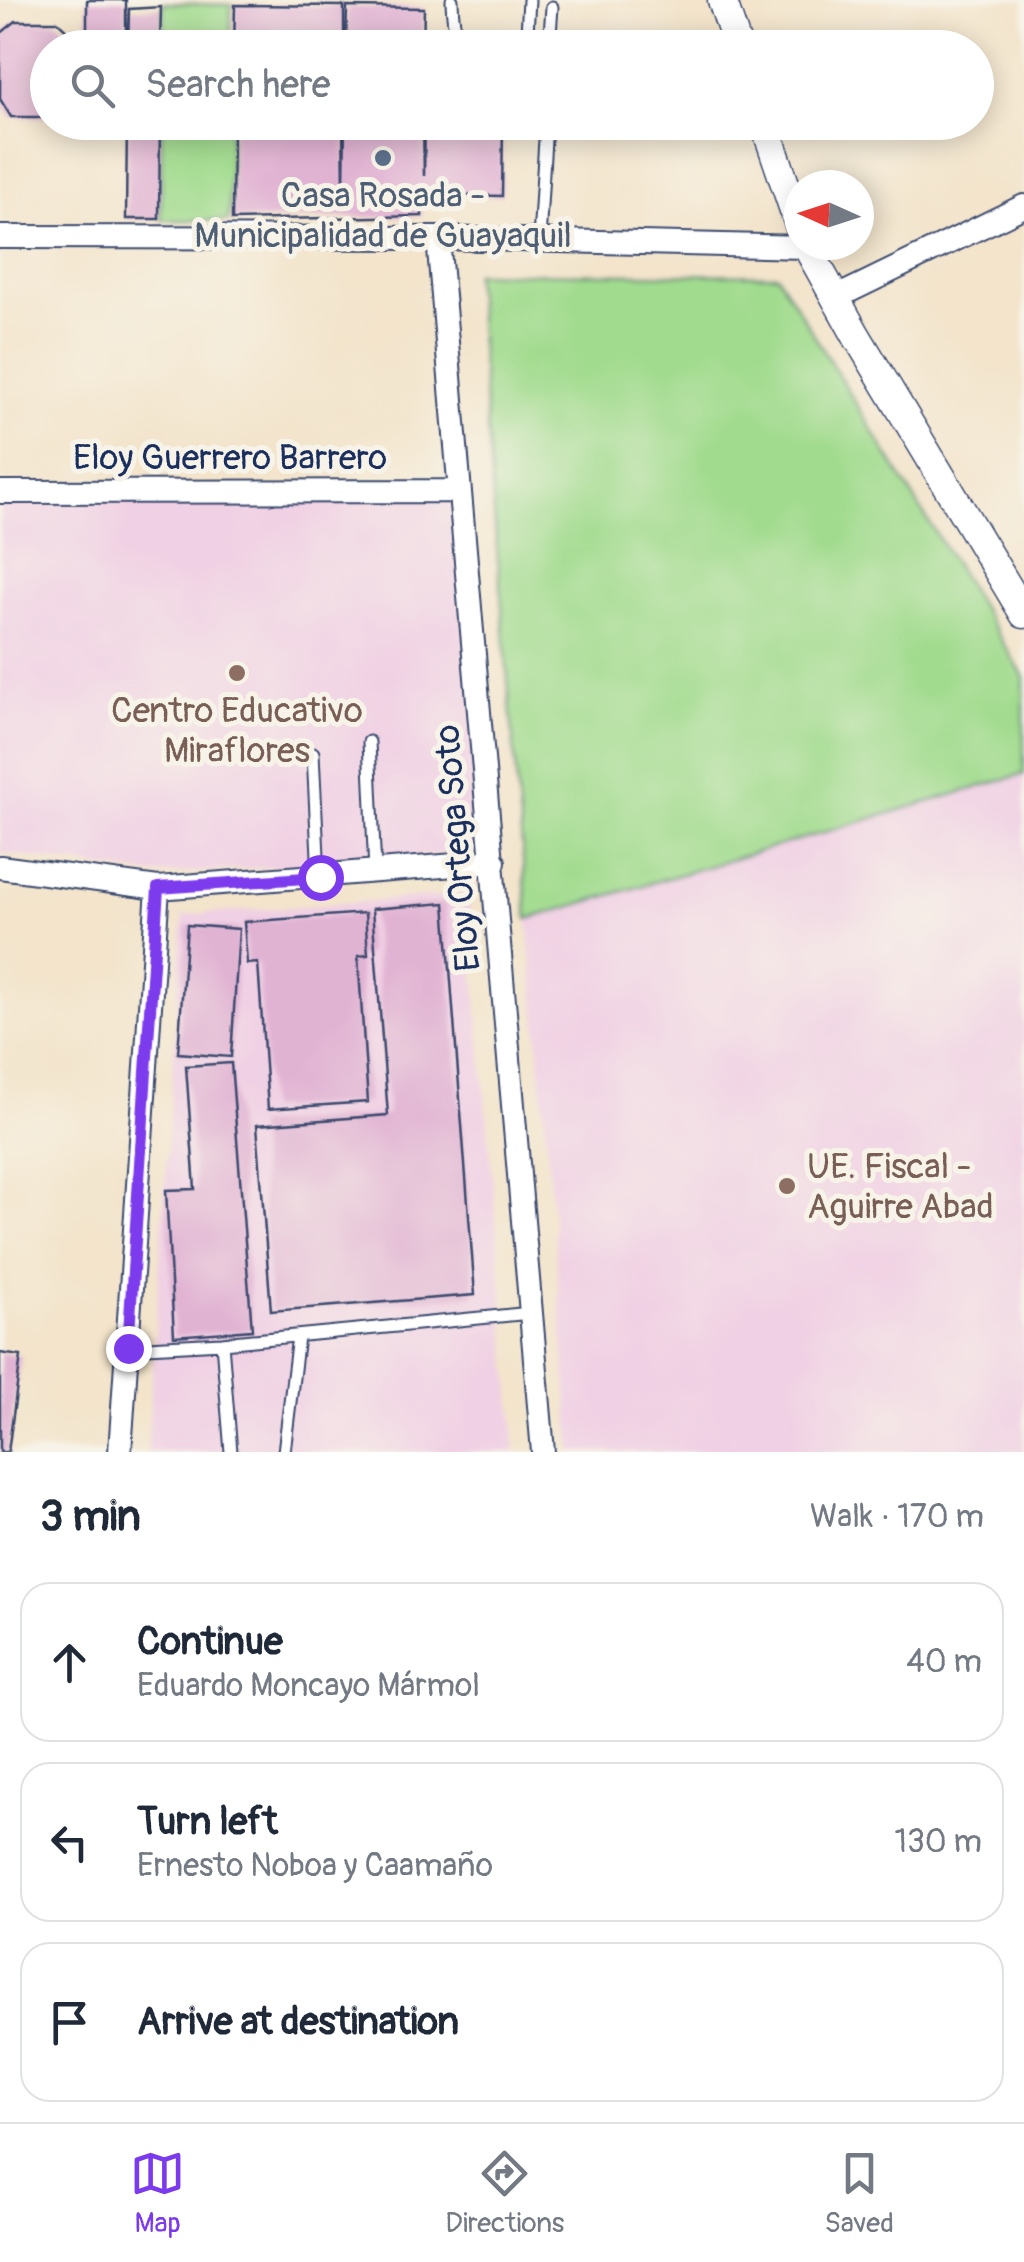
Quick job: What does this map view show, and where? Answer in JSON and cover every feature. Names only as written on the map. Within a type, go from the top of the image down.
[{"type":"street","points":[[722,0],[733,30]]},
{"type":"street","points":[[737,30],[741,0]]},
{"type":"street","points":[[770,140],[784,180]]},
{"type":"street","points":[[836,298],[1021,215]]},
{"type":"street","points":[[0,237],[784,239]]},
{"type":"street","name":"Eloy Ortega Soto","points":[[438,238],[543,1452]]},
{"type":"street","points":[[815,260],[1024,614]]},
{"type":"street","name":"Eloy Guerrero Barrero","points":[[0,492],[460,491]]},
{"type":"street","points":[[0,867],[158,888],[494,862]]},
{"type":"street","points":[[120,1452],[158,888]]},
{"type":"lane","points":[[452,0],[456,30]]},
{"type":"lane","points":[[526,30],[529,0]]},
{"type":"lane","points":[[551,30],[552,7]]},
{"type":"lane","points":[[538,240],[545,140]]},
{"type":"lane","points":[[369,742],[375,872]]},
{"type":"lane","points":[[313,753],[320,877]]},
{"type":"lane","points":[[128,1348],[532,1313]]},
{"type":"lane","points":[[284,1452],[298,1336]]},
{"type":"lane","points":[[222,1342],[231,1452]]},
{"type":"shaded area","name":"Centro Educativo Miraflores","points":[[0,493],[458,493],[490,852],[154,875],[0,853]]},
{"type":"shaded area","name":"UE. Fiscal - Aguirre Abad","points":[[1024,774],[1024,1452],[572,1452],[528,919]]},
{"type":"shaded area","points":[[468,894],[516,1452],[147,1452],[183,915]]},
{"type":"green space","points":[[163,3],[231,5],[231,30],[163,30]]},
{"type":"green space","points":[[162,140],[230,140],[229,221],[161,220]]},
{"type":"green space","points":[[474,273],[777,275],[1024,677],[1024,774],[528,919]]},
{"type":"building","points":[[87,0],[126,0],[126,30],[87,30]]},
{"type":"building","points":[[235,5],[344,6],[344,30],[234,30]]},
{"type":"building","points":[[161,7],[160,30],[128,30],[129,9]]},
{"type":"building","points":[[347,7],[424,8],[423,30],[346,30]]},
{"type":"building","points":[[16,21],[57,21],[67,30],[30,30],[30,117],[11,117],[0,99],[0,34]]},
{"type":"building","points":[[127,140],[160,140],[159,219],[126,219]]},
{"type":"building","points":[[233,140],[343,140],[344,188],[345,140],[423,140],[424,176],[425,140],[503,140],[502,196],[422,194],[422,216],[232,220]]},
{"type":"building","points":[[445,903],[475,1295],[271,1311],[257,1125],[388,1115],[372,909]]},
{"type":"building","points":[[365,913],[368,955],[358,956],[368,1102],[268,1109],[258,963],[247,964],[244,922]]},
{"type":"building","points":[[187,925],[239,929],[231,1057],[178,1053]]},
{"type":"building","points":[[231,1063],[252,1330],[174,1336],[166,1190],[195,1189],[186,1066]]},
{"type":"building","points":[[0,1353],[21,1356],[8,1452],[0,1452]]},
{"type":"place","name":"Casa Rosada - Municipalidad de Guayaquil","points":[[383,158]]},
{"type":"place","name":"Centro Educativo Miraflores","points":[[237,673]]},
{"type":"place","name":"UE. Fiscal - Aguirre Abad","points":[[787,1186]]},
{"type":"route","points":[[128,1348],[158,888],[320,877]]}]
